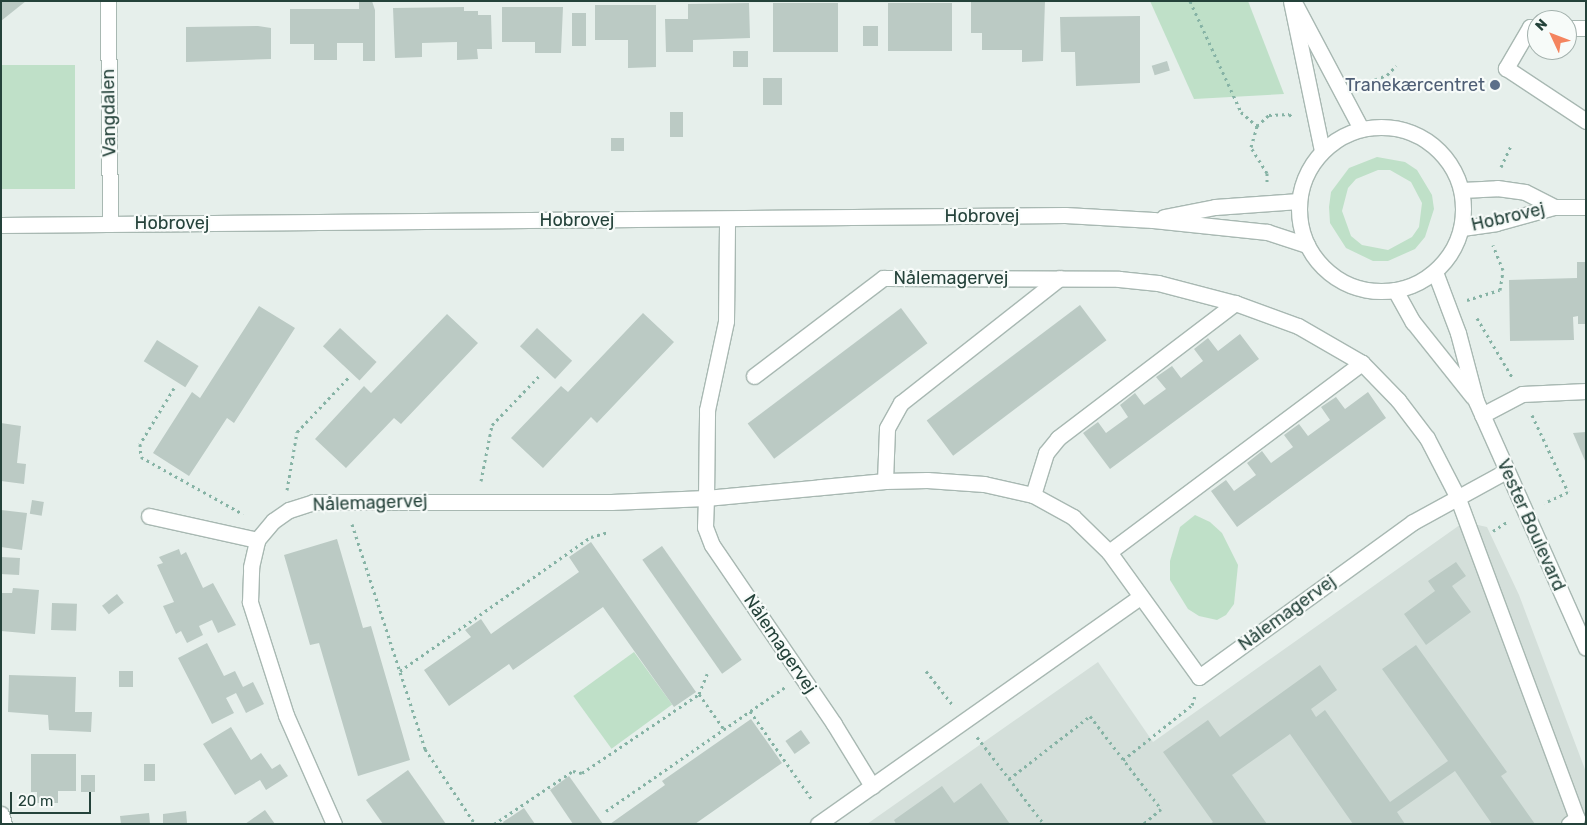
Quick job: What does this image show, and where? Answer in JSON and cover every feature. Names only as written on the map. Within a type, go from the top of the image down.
[{"type":"street","name":"Vangdalen","points":[[108,1],[110,224]]},
{"type":"street","points":[[1292,1],[1343,100],[1361,129]]},
{"type":"street","points":[[1292,1],[1322,151]]},
{"type":"street","points":[[1527,32],[1506,68],[1586,121]]},
{"type":"street","points":[[1387,126],[1413,132],[1435,146],[1452,166],[1462,190],[1462,228],[1447,259],[1435,272],[1416,284],[1395,290],[1374,291],[1353,287],[1334,277],[1318,262],[1307,245],[1300,224],[1299,201],[1306,174],[1322,151],[1340,137],[1361,129],[1387,126]]},
{"type":"street","name":"Hobrovej","points":[[1462,190],[1497,188],[1525,192],[1554,207]]},
{"type":"street","name":"Hobrovej","points":[[1153,220],[1215,207],[1299,201]]},
{"type":"street","name":"Hobrovej","points":[[1462,228],[1496,223],[1554,207],[1586,207]]},
{"type":"street","name":"Hobrovej","points":[[1,225],[1066,215],[1153,220],[1267,232],[1307,245]]},
{"type":"street","name":"Nålemagervej","points":[[726,219],[726,321],[707,410],[705,527],[712,545],[802,676],[872,786]]},
{"type":"street","name":"Vester Boulevard","points":[[1435,272],[1446,306],[1458,333],[1479,408],[1586,648]]},
{"type":"street","name":"Nålemagervej","points":[[754,376],[883,278],[1060,278],[1158,283],[1235,303],[1298,326],[1362,363],[1398,400],[1427,438],[1457,496],[1476,542],[1577,818],[1570,824]]},
{"type":"street","name":"Nålemagervej","points":[[885,481],[887,428],[901,403],[1060,278]]},
{"type":"street","name":"Vester Boulevard","points":[[1395,290],[1413,322],[1479,408]]},
{"type":"street","points":[[1033,495],[1046,454],[1058,438],[1235,303]]},
{"type":"street","points":[[1109,552],[1362,363]]},
{"type":"street","points":[[1479,408],[1522,394],[1586,391]]},
{"type":"street","name":"Nålemagervej","points":[[334,824],[286,715],[250,602],[251,567],[257,540],[267,527],[289,510],[313,502],[610,502],[706,498],[885,481],[927,480],[984,484],[1033,495],[1073,516],[1109,552],[1199,677],[1413,522],[1457,496],[1506,471]]},
{"type":"street","points":[[149,516],[257,540]]},
{"type":"street","points":[[821,821],[1140,597]]},
{"type":"street","points":[[1,814],[4,824]]},
{"type":"path","points":[[1190,1],[1241,112],[1257,126]]},
{"type":"path","points":[[1343,100],[1362,91],[1369,82],[1387,75],[1396,66]]},
{"type":"path","points":[[1269,202],[1267,172],[1250,147],[1257,126],[1269,114],[1289,114],[1299,124],[1316,115]]},
{"type":"path","points":[[1497,188],[1511,146]]},
{"type":"path","points":[[1446,306],[1500,290],[1502,270],[1493,247],[1496,223]]},
{"type":"path","points":[[1466,300],[1522,394],[1568,492],[1525,511],[1476,542]]},
{"type":"path","points":[[477,502],[492,425],[539,376]]},
{"type":"path","points":[[289,510],[287,485],[297,432],[349,378]]},
{"type":"path","points":[[174,388],[140,444],[141,457],[267,527]]},
{"type":"path","points":[[344,502],[425,749],[475,824]]},
{"type":"path","points":[[400,671],[591,537],[609,532]]},
{"type":"path","points":[[926,671],[1044,824]]},
{"type":"path","points":[[494,824],[573,771],[582,773],[699,694],[707,674]]},
{"type":"path","points":[[606,811],[802,676]]},
{"type":"path","points":[[1123,760],[1192,705],[1199,677]]},
{"type":"path","points":[[699,694],[724,729]]},
{"type":"path","points":[[750,711],[821,821]]},
{"type":"path","points":[[1009,779],[1090,716],[1161,810],[1143,824]]},
{"type":"shaded area","points":[[1464,522],[1487,527],[1519,595],[1586,772],[1586,824],[867,824],[1098,662],[1153,742]]},
{"type":"green space","points":[[1150,1],[1248,1],[1284,94],[1194,99]]},
{"type":"green space","points":[[1,65],[75,65],[75,189],[1,189]]},
{"type":"green space","points":[[1377,157],[1405,162],[1417,170],[1432,195],[1434,209],[1425,237],[1415,249],[1388,261],[1373,261],[1346,248],[1330,223],[1329,207],[1331,192],[1349,168]],"holes":[[[1378,170],[1390,170],[1411,182],[1422,203],[1419,227],[1412,237],[1388,250],[1362,245],[1351,236],[1342,211],[1348,188],[1356,179]]]},
{"type":"green space","points":[[1195,515],[1210,522],[1222,533],[1238,565],[1234,604],[1226,615],[1217,620],[1199,616],[1188,609],[1170,580],[1170,561],[1180,527]]},
{"type":"green space","points":[[634,652],[672,705],[612,749],[573,696]]},
{"type":"building","points":[[1,1],[26,1],[1,21]]},
{"type":"building","points":[[359,1],[372,1],[375,10],[375,61],[363,61],[363,43],[337,43],[337,60],[314,60],[314,44],[290,44],[290,9],[359,9]]},
{"type":"building","points":[[971,1],[1045,1],[1043,61],[1022,62],[1022,50],[982,50],[982,33],[971,33]]},
{"type":"building","points":[[749,3],[750,38],[693,40],[693,52],[666,52],[665,19],[688,19],[688,4]]},
{"type":"building","points":[[773,3],[838,3],[838,52],[773,52]]},
{"type":"building","points":[[888,3],[952,3],[952,51],[888,51]]},
{"type":"building","points":[[595,5],[656,5],[656,67],[628,68],[628,40],[595,40]]},
{"type":"building","points":[[464,7],[464,11],[478,11],[478,15],[491,15],[492,49],[477,49],[478,59],[457,60],[457,42],[422,43],[422,57],[395,58],[393,8]]},
{"type":"building","points":[[502,7],[563,7],[561,53],[535,53],[535,42],[502,42]]},
{"type":"building","points":[[572,13],[586,13],[586,46],[572,46]]},
{"type":"building","points":[[1140,16],[1140,83],[1076,86],[1075,52],[1061,52],[1060,17]]},
{"type":"building","points":[[258,26],[271,28],[271,59],[186,62],[186,27]]},
{"type":"building","points":[[863,26],[878,26],[878,46],[863,46]]},
{"type":"building","points":[[733,51],[748,51],[748,67],[733,67]]},
{"type":"building","points":[[1167,61],[1170,71],[1155,75],[1152,66]]},
{"type":"building","points":[[763,78],[782,78],[782,105],[763,105]]},
{"type":"building","points":[[670,112],[683,112],[683,137],[670,137]]},
{"type":"building","points":[[611,138],[624,138],[624,151],[611,151]]},
{"type":"building","points":[[1577,262],[1586,262],[1586,324],[1578,324],[1578,316],[1573,317],[1574,340],[1510,341],[1509,280],[1577,278]]},
{"type":"building","points":[[1080,305],[1106,340],[953,456],[927,421]]},
{"type":"building","points":[[259,306],[295,328],[234,423],[227,418],[189,476],[153,453],[192,392],[200,398]]},
{"type":"building","points":[[901,308],[927,343],[774,459],[748,424]]},
{"type":"building","points":[[643,313],[674,342],[597,423],[591,417],[543,468],[511,438],[561,386],[568,392]]},
{"type":"building","points":[[447,314],[478,343],[401,424],[394,418],[346,468],[315,439],[364,386],[371,393]]},
{"type":"building","points":[[340,328],[377,362],[360,380],[323,346]]},
{"type":"building","points":[[537,328],[572,361],[555,379],[520,346]]},
{"type":"building","points":[[1240,334],[1259,359],[1110,469],[1083,433],[1098,422],[1106,433],[1128,417],[1120,405],[1135,393],[1144,405],[1166,389],[1156,377],[1172,366],[1181,378],[1203,361],[1194,349],[1208,338],[1218,351]]},
{"type":"building","points":[[157,340],[199,366],[185,387],[144,361]]},
{"type":"building","points":[[1368,392],[1386,418],[1237,527],[1211,491],[1226,480],[1234,491],[1256,475],[1247,463],[1262,451],[1271,463],[1293,447],[1284,435],[1299,424],[1308,436],[1330,420],[1321,407],[1336,397],[1345,409]]},
{"type":"building","points":[[1,423],[21,426],[17,463],[26,464],[24,484],[1,481]]},
{"type":"building","points":[[1586,432],[1586,463],[1573,433]]},
{"type":"building","points":[[32,500],[44,502],[42,516],[30,514]]},
{"type":"building","points":[[1,510],[27,513],[22,550],[1,547]]},
{"type":"building","points":[[337,539],[363,628],[371,626],[410,760],[358,776],[319,643],[310,645],[284,555]]},
{"type":"building","points":[[591,542],[696,692],[674,707],[603,607],[513,670],[509,664],[449,706],[424,670],[471,637],[465,630],[481,619],[491,634],[579,572],[569,557]]},
{"type":"building","points":[[662,546],[742,660],[722,674],[642,560]]},
{"type":"building","points":[[179,549],[181,555],[186,552],[203,588],[213,583],[236,625],[218,633],[212,620],[199,626],[203,635],[187,643],[181,631],[176,634],[163,606],[174,602],[157,565],[163,563],[159,557]]},
{"type":"building","points":[[1,557],[20,558],[19,575],[1,574]]},
{"type":"building","points":[[1456,562],[1466,576],[1452,586],[1471,612],[1426,645],[1404,614],[1435,591],[1428,581]]},
{"type":"building","points":[[13,588],[39,590],[35,634],[1,631],[1,593],[12,593]]},
{"type":"building","points":[[117,594],[124,603],[109,614],[102,606]]},
{"type":"building","points":[[52,603],[77,604],[76,631],[51,630]]},
{"type":"building","points":[[207,643],[224,676],[235,671],[243,687],[253,682],[264,704],[246,713],[236,693],[226,698],[234,713],[212,724],[178,658]]},
{"type":"building","points":[[1416,645],[1507,772],[1501,776],[1535,824],[1492,824],[1455,771],[1397,812],[1405,824],[1353,824],[1290,734],[1232,775],[1267,824],[1210,824],[1213,822],[1163,752],[1208,720],[1220,737],[1320,665],[1337,690],[1311,709],[1316,717],[1325,710],[1390,802],[1448,761],[1382,669]]},
{"type":"building","points":[[119,671],[133,671],[133,687],[119,687]]},
{"type":"building","points":[[9,675],[76,677],[75,712],[92,712],[91,732],[49,730],[48,715],[8,712]]},
{"type":"building","points":[[751,719],[782,763],[695,824],[610,824],[665,785],[662,781]]},
{"type":"building","points":[[231,727],[251,760],[261,753],[272,769],[280,764],[288,776],[266,790],[260,780],[235,795],[203,744]]},
{"type":"building","points":[[801,730],[810,743],[795,754],[785,741]]},
{"type":"building","points":[[31,754],[76,754],[76,791],[58,791],[58,803],[37,803],[37,792],[31,792]]},
{"type":"building","points":[[144,764],[155,764],[155,781],[144,781]]},
{"type":"building","points":[[408,770],[446,824],[383,824],[366,800]]},
{"type":"building","points":[[81,775],[95,775],[95,792],[81,792]]},
{"type":"building","points":[[569,776],[603,824],[573,824],[550,790]]},
{"type":"building","points":[[981,783],[1010,824],[896,824],[894,820],[942,786],[954,803]]},
{"type":"building","points":[[524,808],[535,824],[504,824],[503,822]]},
{"type":"building","points":[[265,810],[275,824],[245,824]]},
{"type":"building","points":[[186,811],[187,823],[163,824],[163,814]]},
{"type":"building","points":[[149,813],[150,824],[121,824],[120,816]]},
{"type":"place","name":"Tranekærcentret","points":[[1495,85]]}]
